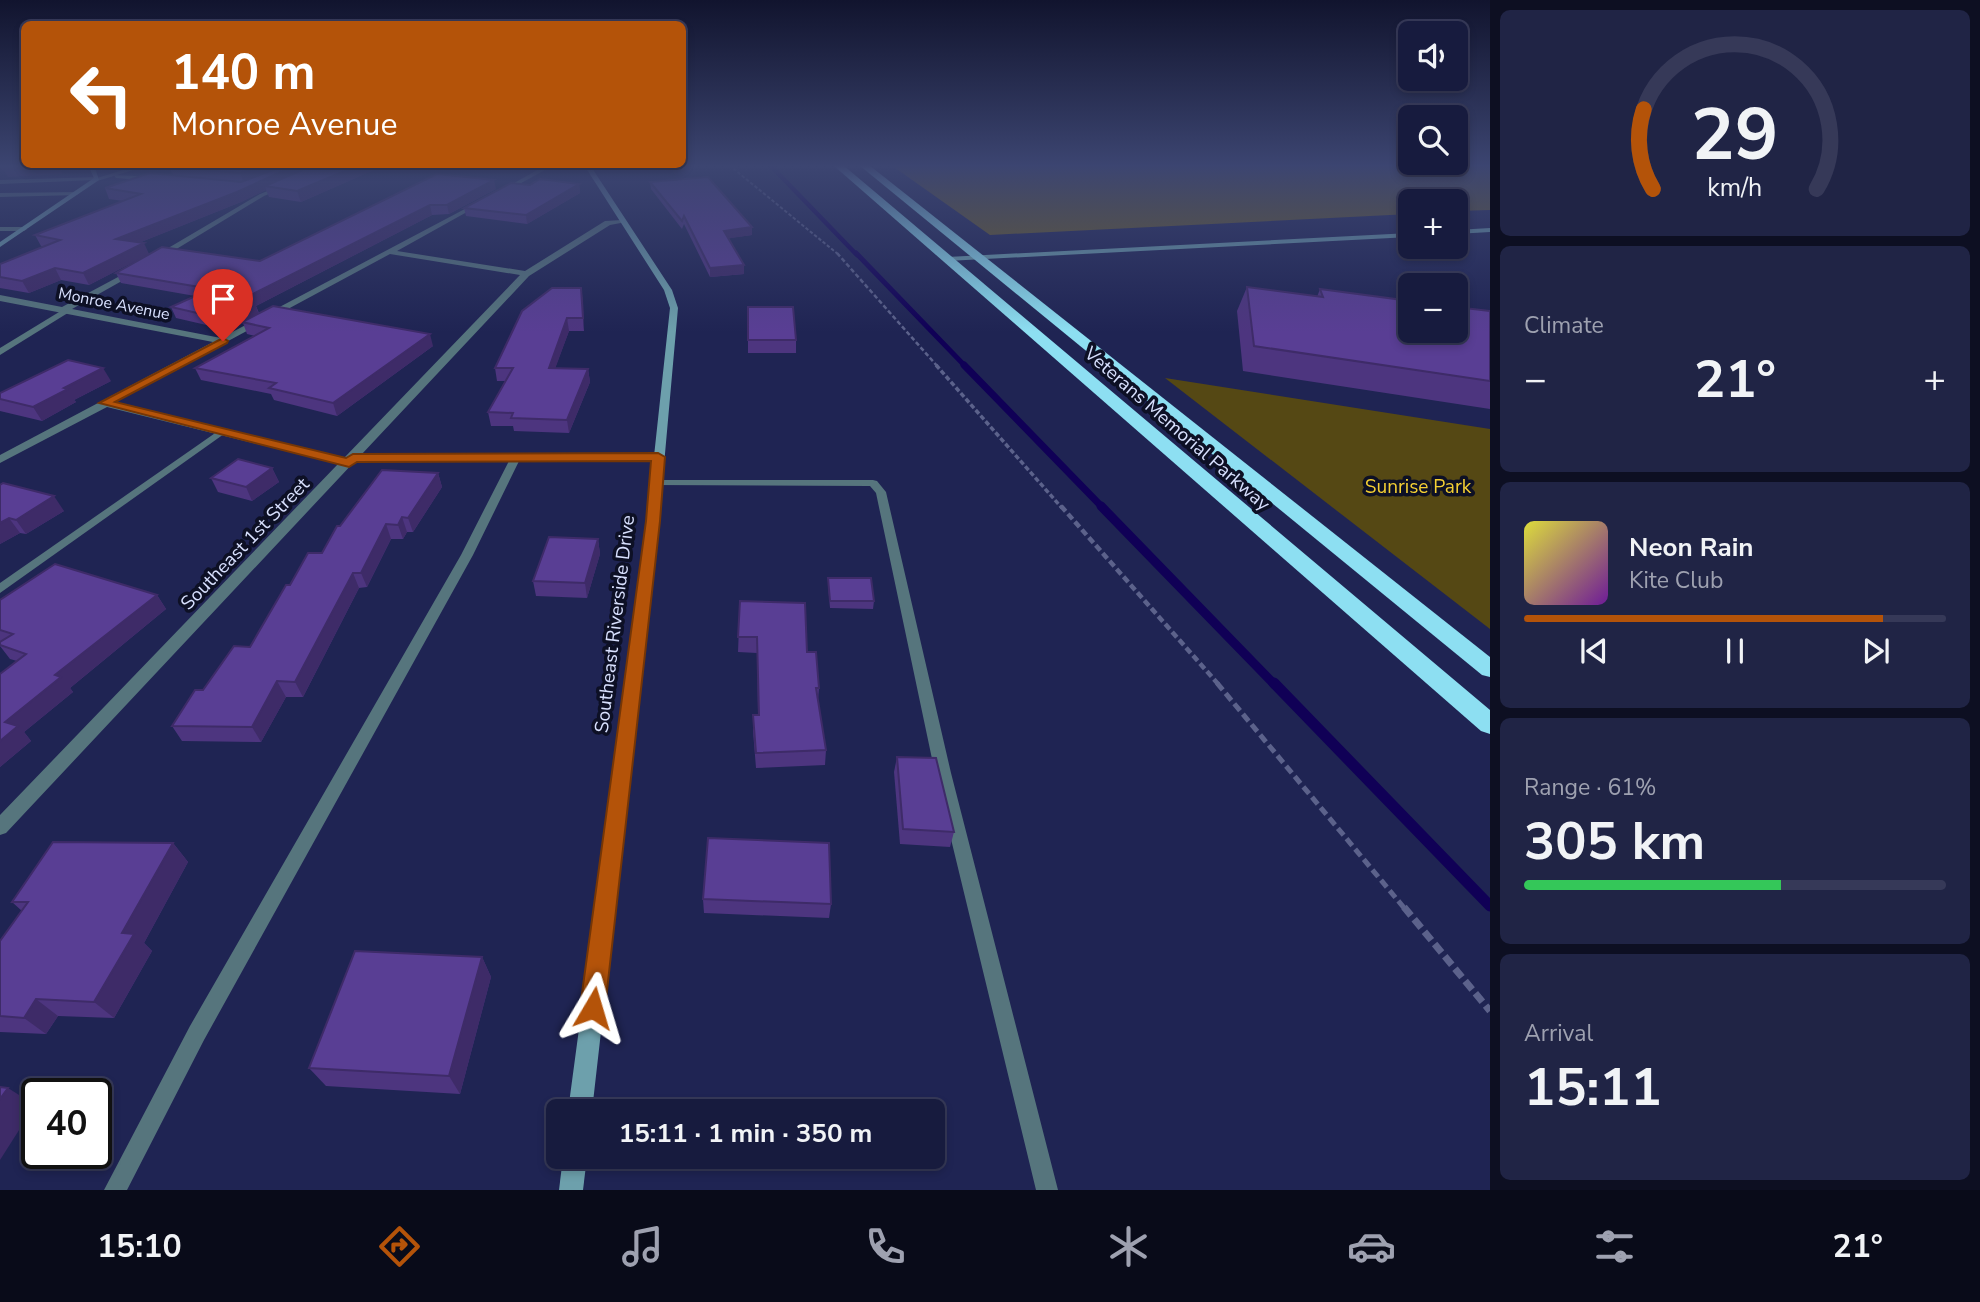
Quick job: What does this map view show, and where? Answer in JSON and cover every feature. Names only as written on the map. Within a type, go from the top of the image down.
[{"type":"highway","name":"Veterans Memorial Parkway","points":[[902,221],[1490,724]]},
{"type":"highway","name":"Veterans Memorial Parkway","points":[[932,221],[1490,669]]},
{"type":"street","points":[[0,245],[36,221]]},
{"type":"street","points":[[148,262],[219,221]]},
{"type":"street","points":[[0,460],[448,221]]},
{"type":"street","name":"Southeast 1st Street","points":[[0,827],[526,274],[608,223],[622,222]]},
{"type":"street","name":"Southeast Riverside Drive","points":[[581,1099],[656,483],[674,308],[668,290],[622,222]]},
{"type":"street","points":[[1468,231],[1490,230]]},
{"type":"street","points":[[947,259],[1398,236]]},
{"type":"street","points":[[390,252],[526,274]]},
{"type":"street","points":[[66,310],[137,269]]},
{"type":"street","name":"Monroe Avenue","points":[[0,298],[223,341]]},
{"type":"street","points":[[105,403],[351,460],[658,457]]},
{"type":"street","points":[[571,1190],[574,1169]]},
{"type":"lane","points":[[0,229],[24,229]]},
{"type":"lane","points":[[0,352],[66,310]]},
{"type":"lane","points":[[0,589],[221,432]]},
{"type":"lane","points":[[115,1190],[197,1032],[467,555],[516,457]]},
{"type":"lane","points":[[656,483],[873,483],[881,492],[943,772],[1047,1190]]},
{"type":"path","points":[[797,221],[839,255],[1233,701],[1490,1011]]},
{"type":"green space","name":"Sunrise Park","points":[[1165,378],[1490,429],[1490,629]]},
{"type":"shaded area","points":[[970,221],[1279,221],[990,235]]},
{"type":"building","points":[[72,221],[164,221],[116,239],[144,243],[83,273],[55,268],[22,281],[0,277],[0,264],[60,240],[35,235]]},
{"type":"building","points":[[342,221],[399,221],[239,301],[255,304],[227,318],[230,306],[210,316],[171,307],[211,289],[116,273],[162,247],[260,261]]},
{"type":"building","points":[[686,221],[746,221],[752,227],[724,231],[744,265],[710,268]]},
{"type":"building","points":[[1247,287],[1323,297],[1320,289],[1398,299],[1398,343],[1468,343],[1468,308],[1490,311],[1490,381],[1254,346]]},
{"type":"building","points":[[552,288],[581,288],[583,318],[567,318],[549,368],[588,369],[567,420],[511,418],[513,413],[488,412],[513,368],[495,368],[522,311]]},
{"type":"building","points":[[273,306],[430,334],[333,403],[269,388],[276,383],[195,368],[269,328],[242,322]]},
{"type":"building","points":[[748,307],[793,307],[796,340],[748,340]]},
{"type":"building","points":[[68,360],[103,368],[33,407],[0,399],[0,393]]},
{"type":"building","points":[[238,459],[272,468],[246,487],[211,478]]},
{"type":"building","points":[[382,470],[438,473],[408,518],[402,517],[398,525],[386,524],[361,573],[353,573],[295,682],[277,681],[252,727],[172,726],[195,690],[203,690],[234,646],[250,647],[308,553],[322,553],[337,526],[340,526]]},
{"type":"building","points":[[3,483],[54,496],[16,520],[9,518],[0,523],[0,485]]},
{"type":"building","points":[[549,537],[598,539],[585,583],[533,581]]},
{"type":"building","points":[[55,564],[157,595],[55,675],[61,677],[5,722],[18,726],[0,741],[0,674],[26,654],[0,645],[0,642],[13,634],[0,630],[0,600]]},
{"type":"building","points":[[828,578],[871,578],[874,601],[830,601]]},
{"type":"building","points":[[740,601],[805,603],[807,652],[816,652],[819,688],[816,688],[826,750],[756,753],[753,715],[759,715],[757,637],[738,637]]},
{"type":"building","points":[[897,757],[936,758],[954,832],[903,829]]},
{"type":"building","points":[[708,838],[829,843],[831,904],[703,899]]},
{"type":"building","points":[[53,842],[173,843],[122,933],[134,934],[94,1002],[36,999],[24,1018],[0,1016],[0,941],[28,902],[12,902]]},
{"type":"building","points":[[355,951],[482,957],[449,1076],[309,1068]]},
{"type":"building","points":[[0,1087],[8,1088],[0,1099]]},
{"type":"waterway","points":[[824,221],[857,255]]},
{"type":"waterway","points":[[856,253],[966,367]]},
{"type":"waterway","points":[[964,365],[1103,508]]},
{"type":"waterway","points":[[1101,506],[1275,685]]},
{"type":"waterway","points":[[1274,683],[1490,906]]},
{"type":"route","points":[[223,341],[105,403],[349,463],[353,458],[658,457],[653,521],[593,1008]]}]
